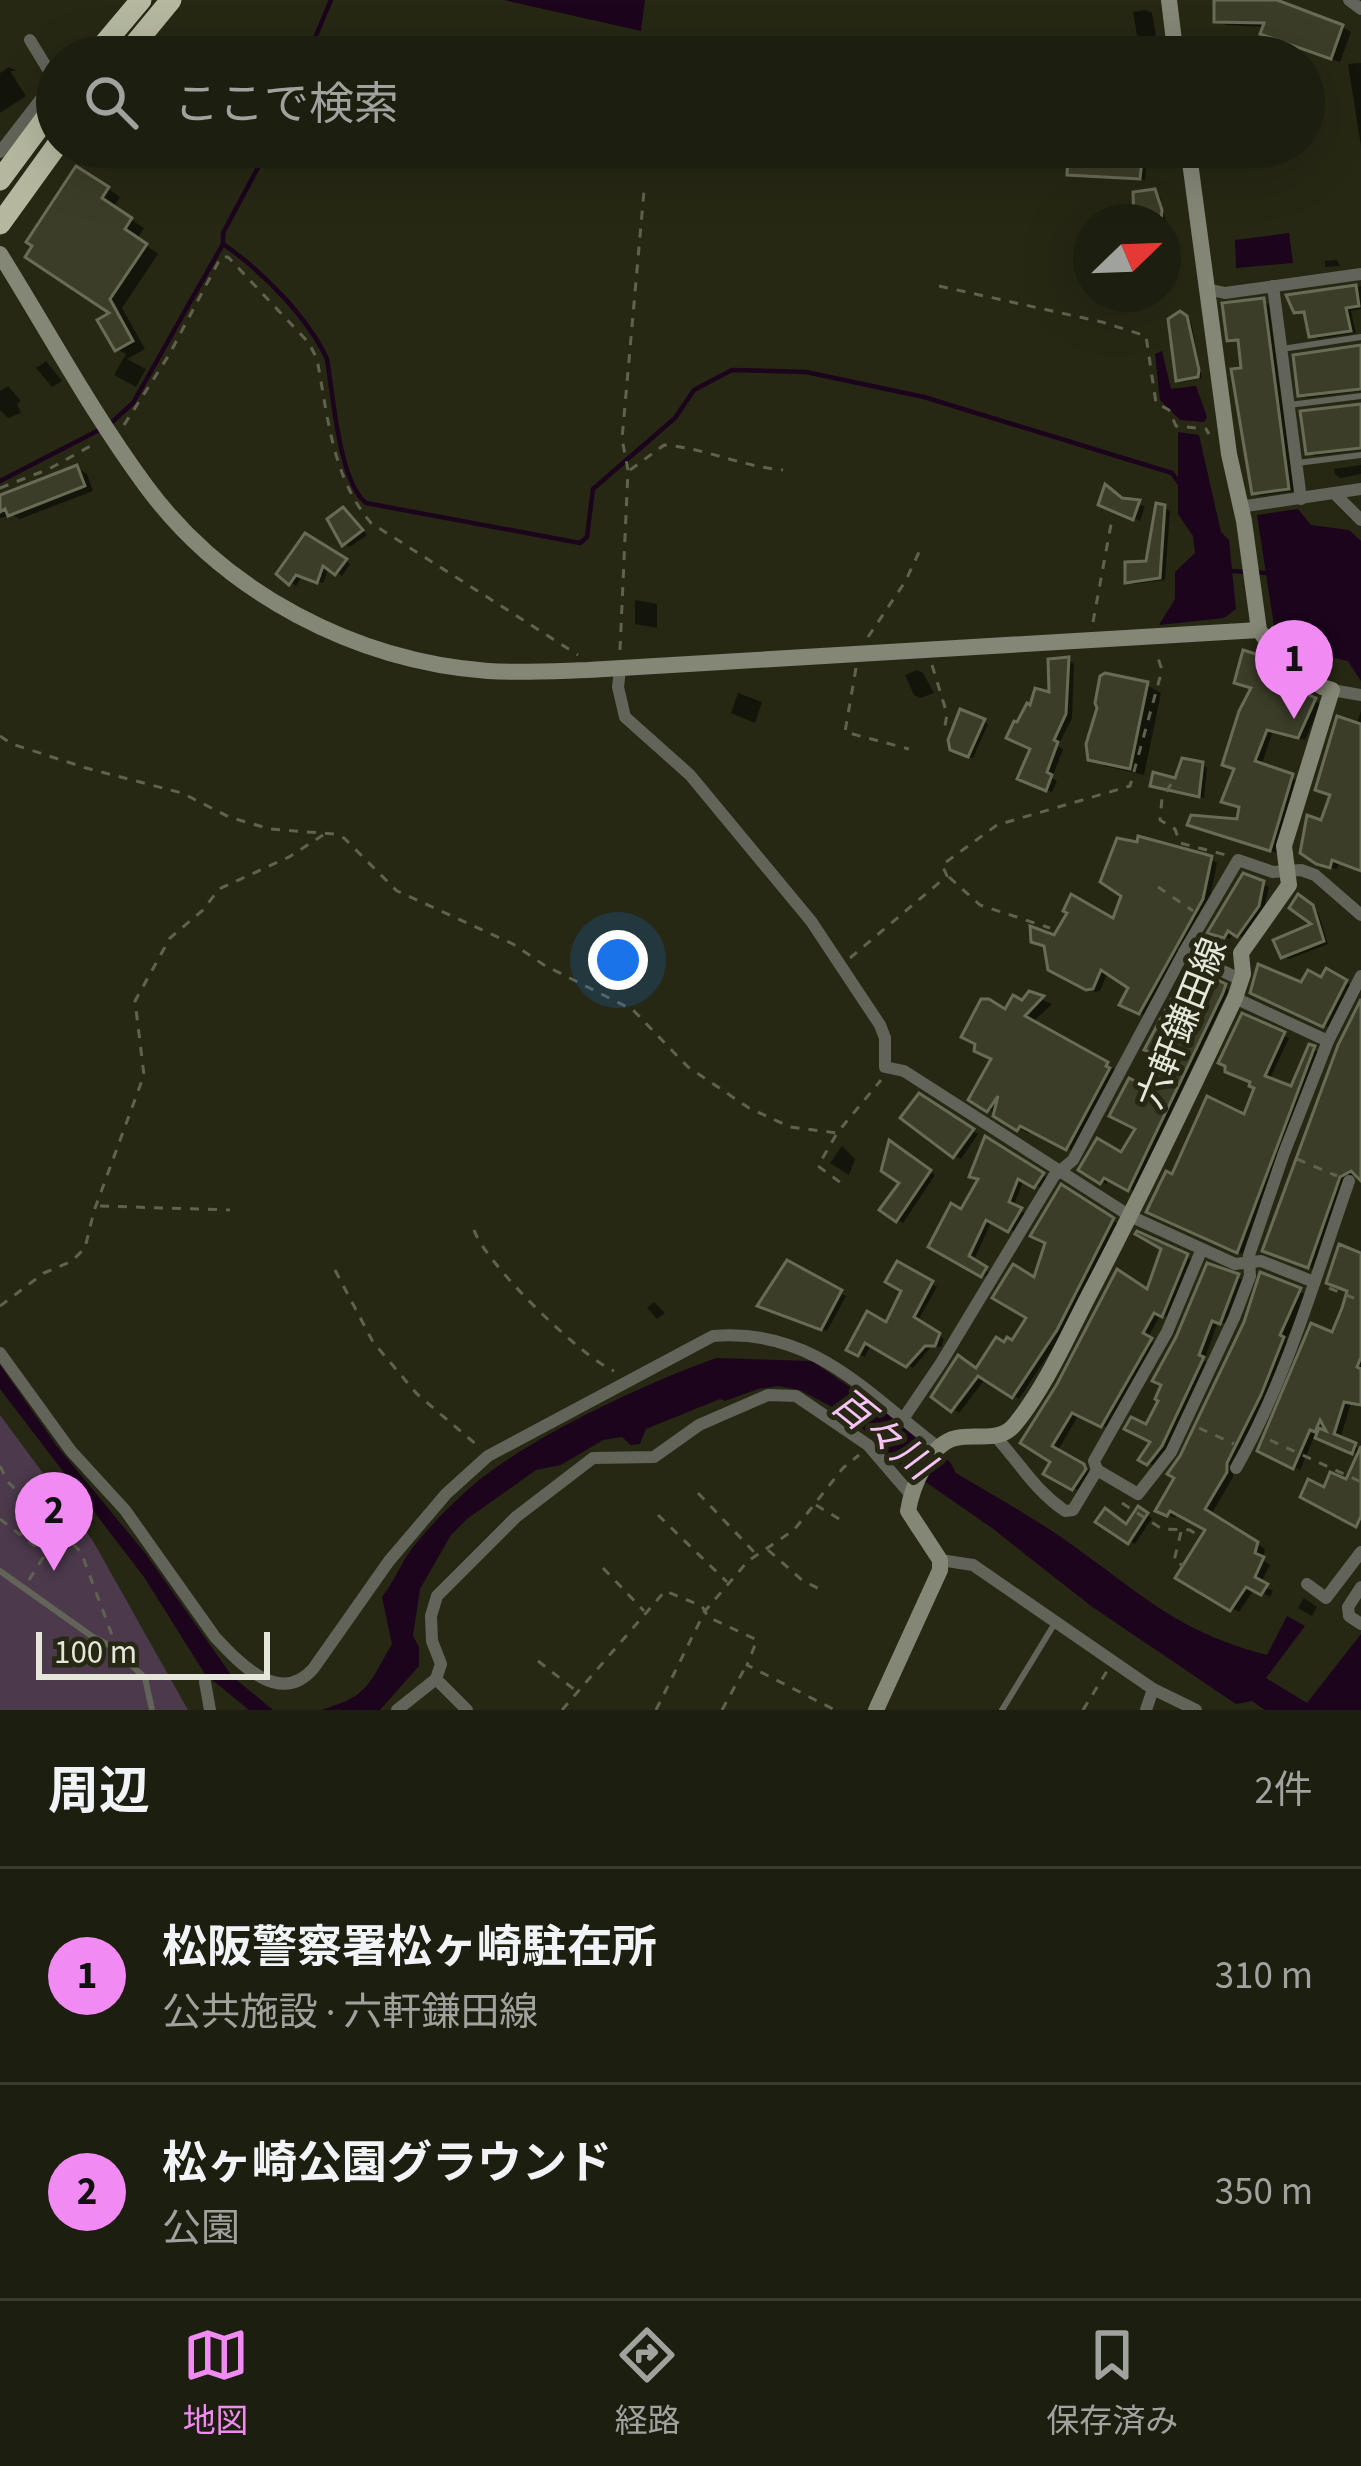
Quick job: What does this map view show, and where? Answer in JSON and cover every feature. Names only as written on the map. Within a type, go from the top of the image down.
[{"type":"highway","points":[[111,36],[141,0]]},
{"type":"highway","points":[[141,36],[171,0]]},
{"type":"highway","points":[[0,180],[36,131]]},
{"type":"highway","points":[[0,224],[40,168]]},
{"type":"main road","points":[[1169,0],[1173,36]]},
{"type":"main road","points":[[1191,168],[1229,454],[1258,622],[1271,647],[1332,690]]},
{"type":"main road","points":[[0,254],[144,484],[194,541],[244,582],[295,614],[345,638],[417,661],[488,671],[620,669],[1148,638],[1258,622]]},
{"type":"main road","name":"六軒鎌田線","points":[[996,1437],[1014,1427],[1058,1354],[1238,989],[1241,953],[1289,885],[1284,846],[1332,690]]},
{"type":"main road","points":[[876,1710],[940,1570],[940,1560],[908,1511],[912,1491],[939,1448],[954,1438],[996,1437]]},
{"type":"street","points":[[1349,0],[1361,9]]},
{"type":"street","points":[[30,40],[36,49]]},
{"type":"street","points":[[0,152],[36,106]]},
{"type":"street","points":[[1207,289],[1225,292],[1361,274]]},
{"type":"street","points":[[1273,286],[1301,499]]},
{"type":"street","points":[[1241,514],[1361,489]]},
{"type":"street","points":[[1335,494],[1361,520]]},
{"type":"street","points":[[620,669],[618,687],[625,717],[691,775],[812,921],[880,1024],[885,1067],[904,1071],[1130,1216],[1235,1264],[1261,1261],[1314,1282]]},
{"type":"street","points":[[1332,690],[1361,695]]},
{"type":"street","points":[[902,1419],[1054,1176],[1063,1172],[1238,860],[1273,872],[1315,875],[1361,915]]},
{"type":"street","points":[[1184,952],[1328,1041]]},
{"type":"street","points":[[1094,1475],[1138,1494],[1171,1452],[1234,1318],[1284,1153],[1328,1041],[1361,976]]},
{"type":"street","points":[[1236,1468],[1256,1433],[1304,1319],[1349,1181]]},
{"type":"street","points":[[996,1437],[1034,1488],[1065,1511],[1073,1510],[1094,1475],[1094,1461],[1167,1332],[1201,1251]]},
{"type":"street","points":[[0,1353],[71,1451],[125,1510],[215,1637],[232,1656],[288,1687],[302,1682],[389,1561],[446,1494],[488,1456],[712,1336],[737,1335],[816,1355],[858,1381],[939,1448]]},
{"type":"street","points":[[397,1710],[436,1678],[441,1664],[431,1616],[437,1595],[516,1517],[593,1458],[654,1457],[699,1425],[768,1395],[796,1396],[868,1444],[912,1491]]},
{"type":"street","points":[[1307,1584],[1326,1598],[1361,1552]]},
{"type":"street","points":[[940,1560],[973,1564],[1159,1692],[1196,1710]]},
{"type":"street","points":[[1361,1587],[1348,1606],[1349,1616],[1361,1624]]},
{"type":"street","points":[[436,1678],[467,1710]]},
{"type":"street","points":[[205,1682],[210,1710]]},
{"type":"street","points":[[1146,1710],[1159,1692]]},
{"type":"lane","points":[[1282,349],[1361,337]]},
{"type":"lane","points":[[1289,405],[1361,396]]},
{"type":"lane","points":[[1297,463],[1361,454]]},
{"type":"lane","points":[[0,1571],[111,1646],[145,1678],[152,1710]]},
{"type":"lane","points":[[1002,1710],[1057,1619]]},
{"type":"path","points":[[620,669],[628,470],[624,449],[644,191]]},
{"type":"path","points":[[0,488],[69,459],[109,428],[122,428],[221,257],[228,257],[294,324],[317,359],[340,475],[350,499],[371,523],[584,658],[588,670]]},
{"type":"path","points":[[939,286],[1146,336],[1156,403],[1169,410],[1176,426],[1206,429],[1220,454],[1229,454]]},
{"type":"path","points":[[628,470],[636,470],[648,454],[664,445],[783,470]]},
{"type":"path","points":[[1089,641],[1112,519]]},
{"type":"path","points":[[1050,928],[980,904],[947,876],[942,865],[997,825],[1130,786],[1162,670],[1148,638]]},
{"type":"path","points":[[928,651],[947,714],[945,726]]},
{"type":"path","points":[[0,736],[86,768],[182,793],[229,817],[270,830],[344,838],[397,892],[513,944],[633,1010],[688,1066],[749,1108],[790,1127],[837,1133]]},
{"type":"path","points":[[1171,784],[1162,798],[1160,820],[1175,829],[1180,843],[1238,860]]},
{"type":"path","points":[[0,1306],[85,1248],[144,1076],[135,1001],[170,938],[219,889],[289,857],[324,834]]},
{"type":"path","points":[[841,966],[947,876]]},
{"type":"path","points":[[1158,887],[1206,917]]},
{"type":"path","points":[[845,1186],[818,1166],[837,1133],[883,1078],[885,1067]]},
{"type":"path","points":[[1284,1153],[1349,1181]]},
{"type":"path","points":[[98,1206],[230,1210]]},
{"type":"path","points":[[474,1230],[480,1246],[519,1290],[608,1370],[626,1374],[630,1380]]},
{"type":"path","points":[[335,1270],[373,1342],[416,1394],[488,1456]]},
{"type":"path","points":[[1314,1282],[1361,1300]]},
{"type":"path","points":[[1187,1422],[1246,1450]]},
{"type":"path","points":[[1256,1433],[1361,1482]]},
{"type":"path","points":[[656,1710],[705,1610],[758,1555],[794,1530],[868,1444]]},
{"type":"path","points":[[0,1466],[8,1482],[82,1552],[111,1628],[111,1646]]},
{"type":"path","points":[[1094,1475],[1146,1521],[1200,1537]]},
{"type":"path","points":[[698,1493],[758,1555]]},
{"type":"path","points":[[814,1504],[844,1522]]},
{"type":"path","points":[[658,1515],[728,1583]]},
{"type":"path","points":[[0,1519],[46,1551]]},
{"type":"path","points":[[24,1586],[56,1526]]},
{"type":"path","points":[[1182,1530],[1174,1561],[1184,1567]]},
{"type":"path","points":[[767,1549],[802,1580],[826,1592]]},
{"type":"path","points":[[603,1568],[646,1612]]},
{"type":"path","points":[[562,1710],[665,1591],[757,1640],[722,1710]]},
{"type":"path","points":[[1084,1710],[1114,1659]]},
{"type":"path","points":[[538,1661],[577,1691]]},
{"type":"path","points":[[747,1664],[835,1710]]},
{"type":"shaded area","points":[[0,1415],[93,1541],[188,1710],[0,1710]]},
{"type":"water","points":[[504,0],[645,0],[641,31]]},
{"type":"water","points":[[1289,233],[1293,263],[1236,268],[1235,240]]},
{"type":"water","points":[[1162,351],[1171,389],[1196,386],[1207,417],[1204,422],[1180,420],[1160,400],[1155,354]]},
{"type":"water","points":[[1178,432],[1199,435],[1221,532],[1229,540],[1236,609],[1224,618],[1159,625],[1175,599],[1175,572],[1195,553],[1193,536],[1178,514]]},
{"type":"water","points":[[1298,509],[1311,525],[1349,530],[1361,541],[1361,681],[1348,661],[1301,650],[1275,632],[1257,515]]},
{"type":"water","name":"百々川","points":[[716,1358],[812,1361],[886,1412],[950,1462],[956,1473],[1046,1527],[1164,1611],[1210,1635],[1267,1655],[1287,1616],[1305,1626],[1266,1678],[1307,1703],[1361,1634],[1361,1710],[1265,1710],[1252,1701],[1236,1704],[1091,1606],[992,1528],[891,1458],[870,1434],[836,1409],[800,1390],[778,1386],[720,1399],[646,1429],[640,1444],[631,1445],[622,1437],[603,1440],[561,1465],[536,1470],[451,1535],[420,1589],[413,1636],[419,1647],[419,1666],[380,1710],[321,1710],[349,1700],[372,1679],[392,1644],[382,1597],[417,1543],[462,1495],[548,1435]]},
{"type":"water","points":[[0,1365],[56,1445],[145,1553],[232,1676],[273,1710],[249,1710],[205,1674],[144,1577],[0,1389]]},
{"type":"building","points":[[1214,0],[1277,0],[1343,25],[1331,59],[1325,57],[1325,36],[1266,36],[1260,34],[1264,23],[1214,22]]},
{"type":"building","points":[[75,168],[109,187],[102,198],[132,218],[125,229],[147,244],[110,299],[133,341],[115,351],[97,320],[109,313],[25,257],[32,246],[26,242]]},
{"type":"building","points":[[1067,168],[1141,168],[1140,179],[1067,175]]},
{"type":"building","points":[[1155,189],[1160,204],[1133,204],[1133,192]]},
{"type":"building","points":[[1356,285],[1359,306],[1346,308],[1351,331],[1309,337],[1304,312],[1294,313],[1286,295]]},
{"type":"building","points":[[1264,298],[1289,489],[1252,494],[1231,369],[1241,368],[1238,340],[1227,341],[1222,303]]},
{"type":"building","points":[[1178,312],[1187,316],[1198,377],[1176,381],[1168,319]]},
{"type":"building","points":[[1361,345],[1361,389],[1298,396],[1293,355]]},
{"type":"building","points":[[1361,404],[1361,448],[1306,454],[1300,411]]},
{"type":"building","points":[[77,465],[85,486],[8,516],[5,509],[0,512],[0,495]]},
{"type":"building","points":[[1105,484],[1122,498],[1140,500],[1133,520],[1098,505]]},
{"type":"building","points":[[1156,503],[1165,505],[1160,578],[1125,583],[1125,562],[1146,561]]},
{"type":"building","points":[[343,507],[363,530],[342,546],[327,519]]},
{"type":"building","points":[[305,533],[347,559],[335,575],[323,566],[317,583],[296,575],[289,585],[276,574]]},
{"type":"building","points":[[1243,650],[1277,668],[1292,680],[1290,687],[1316,698],[1298,738],[1267,730],[1255,761],[1293,774],[1270,851],[1187,825],[1191,815],[1237,819],[1239,807],[1221,802],[1234,769],[1222,765],[1251,688],[1234,683]]},
{"type":"building","points":[[1069,657],[1066,714],[1054,740],[1058,742],[1046,791],[1017,779],[1030,749],[1006,738],[1027,703],[1030,705],[1035,688],[1049,692],[1048,659]]},
{"type":"building","points":[[1100,676],[1148,682],[1130,769],[1088,760],[1086,744]]},
{"type":"building","points":[[960,709],[985,719],[968,757],[950,750],[948,740]]},
{"type":"building","points":[[1337,716],[1361,724],[1361,871],[1332,860],[1330,868],[1316,864],[1300,853],[1307,815],[1321,820],[1330,795],[1315,790]]},
{"type":"building","points":[[1182,758],[1203,762],[1199,797],[1150,786],[1153,772],[1175,778]]},
{"type":"building","points":[[1138,836],[1212,856],[1203,899],[1139,1014],[1119,1005],[1128,988],[1101,970],[1093,989],[1086,990],[1048,970],[1044,946],[1031,942],[1030,926],[1054,935],[1071,894],[1113,918],[1121,896],[1100,882],[1117,838],[1137,842]]},
{"type":"building","points":[[1243,873],[1264,881],[1259,906],[1237,937],[1228,931],[1224,938],[1207,933]]},
{"type":"building","points":[[1298,894],[1313,905],[1324,941],[1281,958],[1273,940],[1311,924],[1289,908]]},
{"type":"building","points":[[1258,964],[1301,982],[1308,970],[1321,977],[1326,968],[1347,980],[1323,1027],[1250,993]]},
{"type":"building","points":[[1206,975],[1226,984],[1223,993],[1128,1191],[1104,1178],[1100,1184],[1078,1170],[1097,1138],[1121,1152],[1135,1129],[1109,1116],[1129,1078],[1145,1086],[1160,1056],[1144,1050],[1182,979],[1200,988]]},
{"type":"building","points":[[1029,991],[1044,996],[1025,1016],[1108,1062],[1110,1068],[1066,1150],[993,1116],[998,1096],[987,1112],[968,1100],[991,1059],[974,1051],[975,1044],[961,1037],[981,999],[1005,1009],[1013,995],[1022,1000]]},
{"type":"building","points":[[1361,999],[1361,1181],[1351,1171],[1340,1177],[1308,1268],[1262,1251],[1338,1045]]},
{"type":"building","points":[[1242,1013],[1285,1032],[1265,1076],[1291,1086],[1309,1044],[1315,1046],[1237,1253],[1146,1212],[1166,1171],[1172,1174],[1207,1096],[1244,1114],[1254,1088],[1218,1063]]},
{"type":"building","points":[[919,1093],[974,1129],[953,1158],[900,1118]]},
{"type":"building","points":[[985,1136],[1044,1173],[1034,1188],[1018,1179],[1009,1202],[1022,1208],[1008,1232],[986,1220],[969,1256],[987,1267],[981,1277],[928,1247],[951,1203],[961,1209],[978,1179],[969,1177]]},
{"type":"building","points":[[889,1140],[931,1170],[896,1222],[879,1210],[899,1183],[881,1171]]},
{"type":"building","points":[[1061,1184],[1114,1218],[1057,1330],[1012,1398],[978,1376],[951,1412],[931,1397],[958,1355],[976,1368],[996,1337],[1012,1340],[1026,1318],[992,1298],[1013,1264],[1034,1277],[1045,1243],[1030,1236]]},
{"type":"building","points":[[1137,1231],[1188,1254],[1162,1317],[1154,1313],[1143,1333],[1152,1338],[1101,1427],[1072,1413],[1052,1446],[1084,1464],[1086,1469],[1072,1490],[1043,1474],[1050,1462],[1020,1443],[1117,1269],[1147,1289],[1161,1249]]},
{"type":"building","points":[[1339,1244],[1361,1253],[1361,1357],[1357,1367],[1361,1369],[1361,1405],[1344,1402],[1334,1434],[1356,1443],[1352,1454],[1315,1438],[1319,1428],[1326,1431],[1320,1420],[1315,1432],[1310,1430],[1293,1469],[1257,1451],[1311,1323],[1332,1332],[1342,1308],[1347,1291],[1326,1283]]},
{"type":"building","points":[[787,1260],[842,1290],[821,1330],[757,1306]]},
{"type":"building","points":[[897,1261],[933,1281],[914,1317],[940,1333],[935,1346],[925,1346],[906,1367],[865,1343],[858,1356],[846,1350],[867,1311],[886,1322],[901,1291],[885,1282]]},
{"type":"building","points":[[1207,1263],[1239,1274],[1220,1324],[1212,1321],[1199,1355],[1204,1357],[1162,1446],[1147,1465],[1138,1460],[1150,1442],[1124,1429],[1131,1417],[1146,1424],[1158,1401],[1161,1385],[1152,1381]]},
{"type":"building","points":[[1260,1272],[1301,1288],[1261,1395],[1205,1509],[1258,1542],[1255,1553],[1264,1557],[1255,1577],[1268,1584],[1261,1595],[1246,1587],[1230,1611],[1175,1578],[1205,1530],[1170,1511],[1167,1516],[1155,1511],[1174,1478],[1167,1474],[1244,1322]]},
{"type":"building","points":[[1361,1446],[1361,1516],[1356,1527],[1300,1497],[1308,1479],[1324,1487],[1330,1472],[1346,1479]]},
{"type":"building","points":[[1138,1506],[1148,1513],[1128,1544],[1095,1522],[1105,1508],[1126,1524]]},
{"type":"waterway","points":[[316,36],[331,0]]},
{"type":"waterway","points":[[111,423],[133,403],[223,244],[223,233],[258,168]]},
{"type":"waterway","points":[[223,244],[282,295],[327,359],[343,457],[366,503],[580,543],[587,537],[593,489],[675,418],[694,390],[732,370],[806,372],[924,397],[1172,473],[1180,484]]},
{"type":"waterway","points":[[0,481],[101,429]]},
{"type":"waterway","points":[[1230,571],[1267,573]]},
{"type":"place","name":"松阪警察署松ヶ崎駐在所","points":[[1294,719]]},
{"type":"place","name":"松ヶ崎公園グラウンド","points":[[54,1571]]}]
